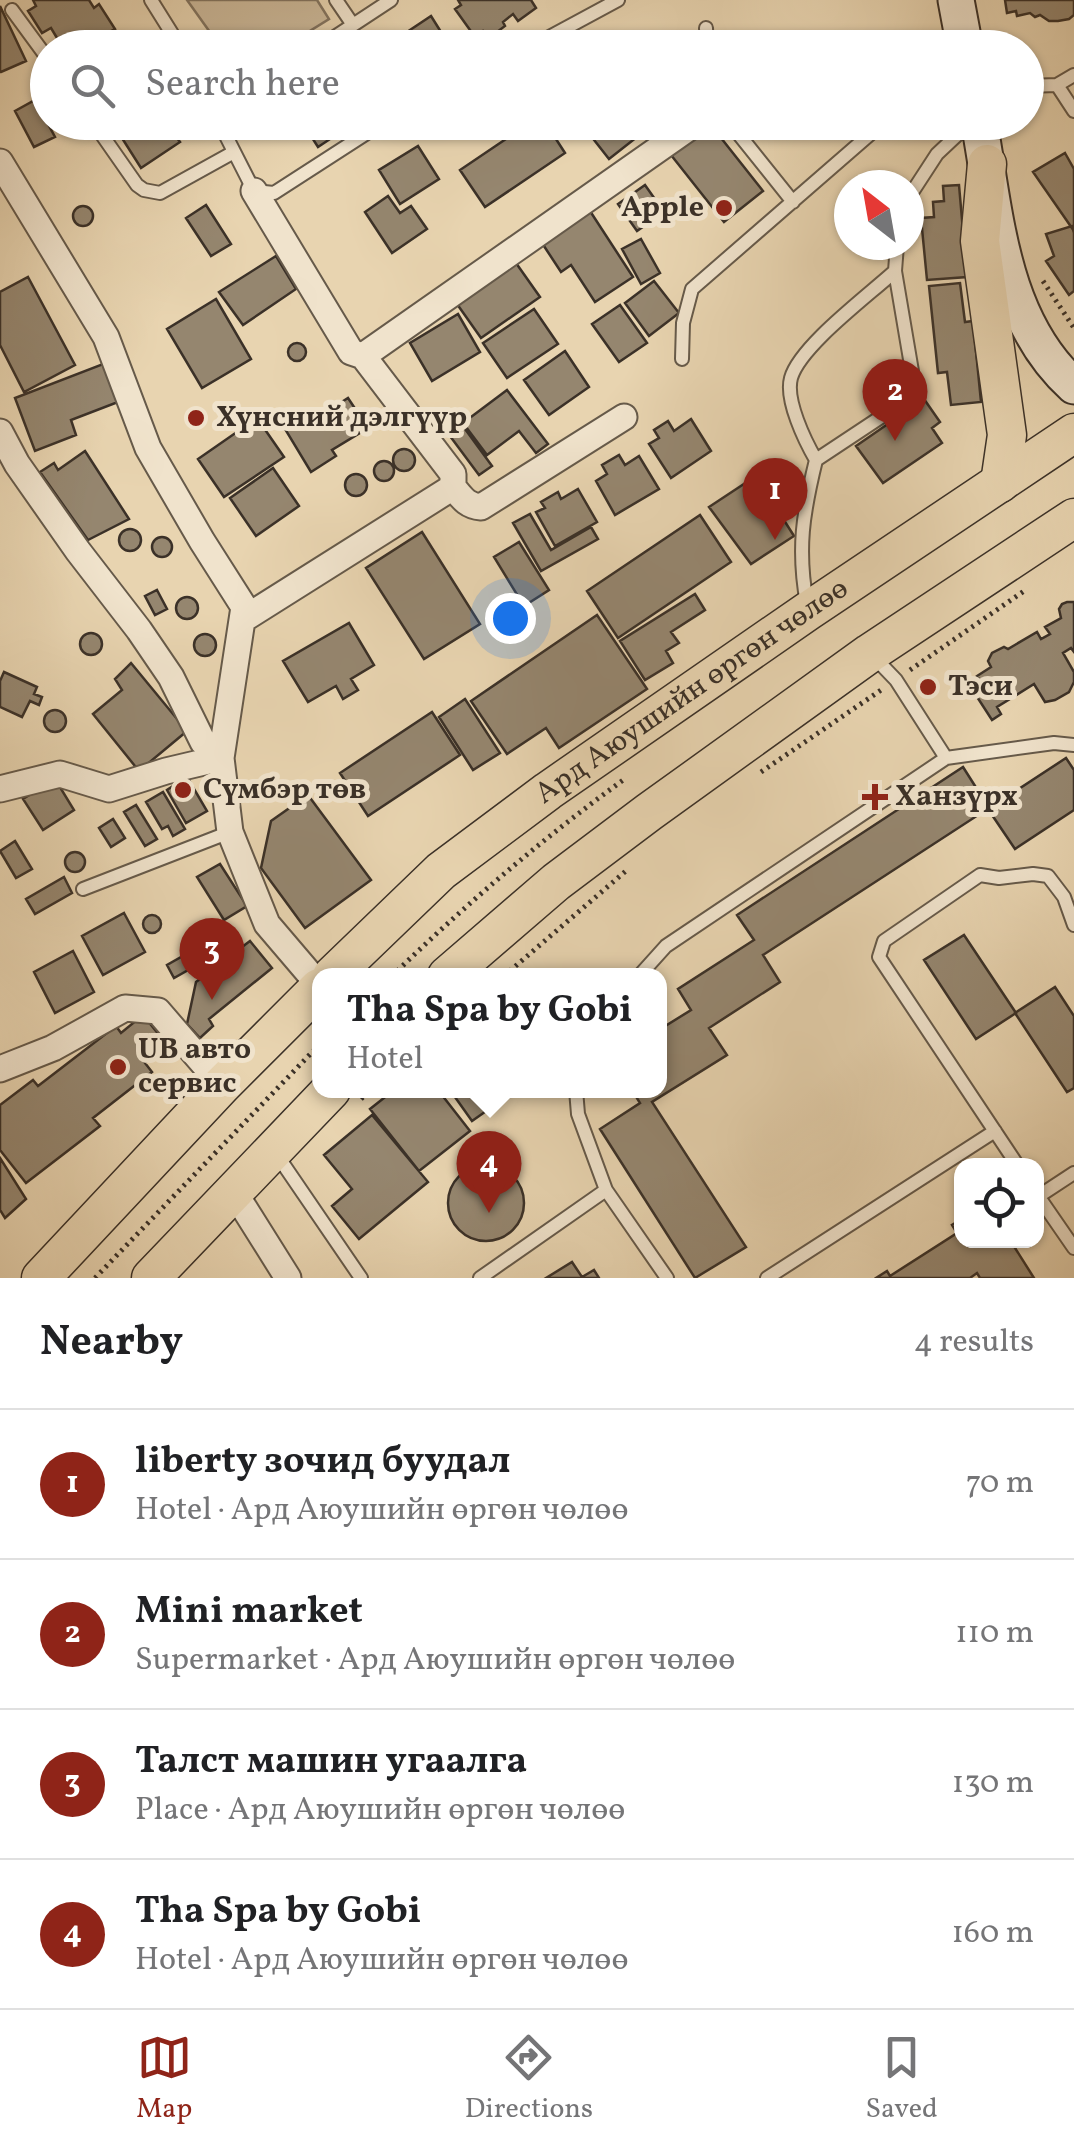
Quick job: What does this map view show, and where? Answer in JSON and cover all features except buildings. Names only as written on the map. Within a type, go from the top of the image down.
[{"type":"main road","points":[[987,164],[980,241],[1007,435],[1000,483]]},
{"type":"main road","name":"Ард Аюушийн өргөн чөлөө","points":[[340,968],[441,870],[548,791],[1074,433]]},
{"type":"main road","points":[[456,968],[556,882],[649,812],[883,666],[1074,518]]},
{"type":"main road","points":[[41,1278],[312,993]]},
{"type":"main road","points":[[150,1278],[323,1098]]},
{"type":"street","points":[[956,0],[962,30]]},
{"type":"street","points":[[363,356],[671,140]]},
{"type":"street","points":[[980,140],[1007,278],[1038,343],[1074,386]]},
{"type":"street","points":[[0,162],[106,337],[148,448],[244,607],[221,758],[230,832],[268,924],[312,977]]},
{"type":"street","points":[[254,191],[350,352],[363,356],[452,474],[454,487],[472,507],[481,508],[624,416]]},
{"type":"street","points":[[0,432],[27,478],[171,677],[203,742],[221,758]]},
{"type":"street","points":[[242,620],[454,487]]},
{"type":"street","points":[[0,789],[60,774],[108,789],[221,758]]},
{"type":"street","points":[[0,1068],[53,1048],[125,1008],[158,1011],[222,1085]]},
{"type":"street","points":[[240,1185],[288,1278]]},
{"type":"lane","points":[[151,0],[170,30]]},
{"type":"lane","points":[[336,0],[353,24]]},
{"type":"lane","points":[[344,30],[391,0]]},
{"type":"lane","points":[[562,30],[618,0]]},
{"type":"lane","points":[[12,10],[30,34]]},
{"type":"lane","points":[[1044,86],[1057,86],[1074,75]]},
{"type":"lane","points":[[1057,86],[1074,111]]},
{"type":"lane","points":[[106,140],[144,190],[160,193],[234,152]]},
{"type":"lane","points":[[227,140],[254,191],[274,193],[356,140]]},
{"type":"lane","points":[[742,140],[792,202]]},
{"type":"lane","points":[[682,359],[683,322],[692,289],[863,140]]},
{"type":"lane","points":[[924,174],[937,154],[954,140]]},
{"type":"lane","points":[[816,460],[905,397],[913,377],[895,272],[896,260]]},
{"type":"lane","points":[[808,611],[801,571],[801,534],[816,460],[799,429],[790,382],[800,359],[895,272]]},
{"type":"lane","points":[[883,666],[946,758]]},
{"type":"lane","points":[[646,968],[666,946],[946,758],[1054,744],[1074,746]]},
{"type":"lane","points":[[83,889],[230,832]]},
{"type":"lane","points":[[1013,1158],[879,957],[884,941],[980,875],[1048,876],[1064,897],[1074,925]]},
{"type":"lane","points":[[577,1098],[578,1114],[606,1190],[667,1278]]},
{"type":"lane","points":[[767,1278],[996,1131]]},
{"type":"lane","points":[[274,1149],[361,1278]]},
{"type":"lane","points":[[1044,1190],[1074,1173]]},
{"type":"lane","points":[[480,1278],[606,1190]]},
{"type":"lane","points":[[1044,1203],[1074,1248]]},
{"type":"path","points":[[1040,276],[1074,328]]},
{"type":"path","points":[[754,777],[883,666],[1026,590]]},
{"type":"path","points":[[400,968],[455,914],[634,772]]},
{"type":"path","points":[[513,968],[632,866]]},
{"type":"path","points":[[409,901],[438,931],[456,968]]},
{"type":"path","points":[[95,1278],[312,1052]]},
{"type":"path","points":[[189,1120],[218,1150],[240,1185]]},
{"type":"shaded area","points":[[187,0],[317,0],[329,19],[311,30],[208,30]]},
{"type":"place","name":"Apple","points":[[724,208]]},
{"type":"place","name":"Хүнсний дэлгүүр","points":[[196,418]]},
{"type":"place","name":"Mini market","points":[[895,441]]},
{"type":"place","name":"liberty зочид буудал","points":[[775,540]]},
{"type":"place","name":"Тэси","points":[[928,687]]},
{"type":"place","name":"Сүмбэр төв","points":[[183,790]]},
{"type":"place","name":"Ханзүрх","points":[[875,797]]},
{"type":"place","name":"Талст машин угаалга","points":[[212,1000]]},
{"type":"place","name":"UB авто сервис","points":[[118,1067]]},
{"type":"place","name":"Tha Spa by Gobi","points":[[489,1213]]}]
